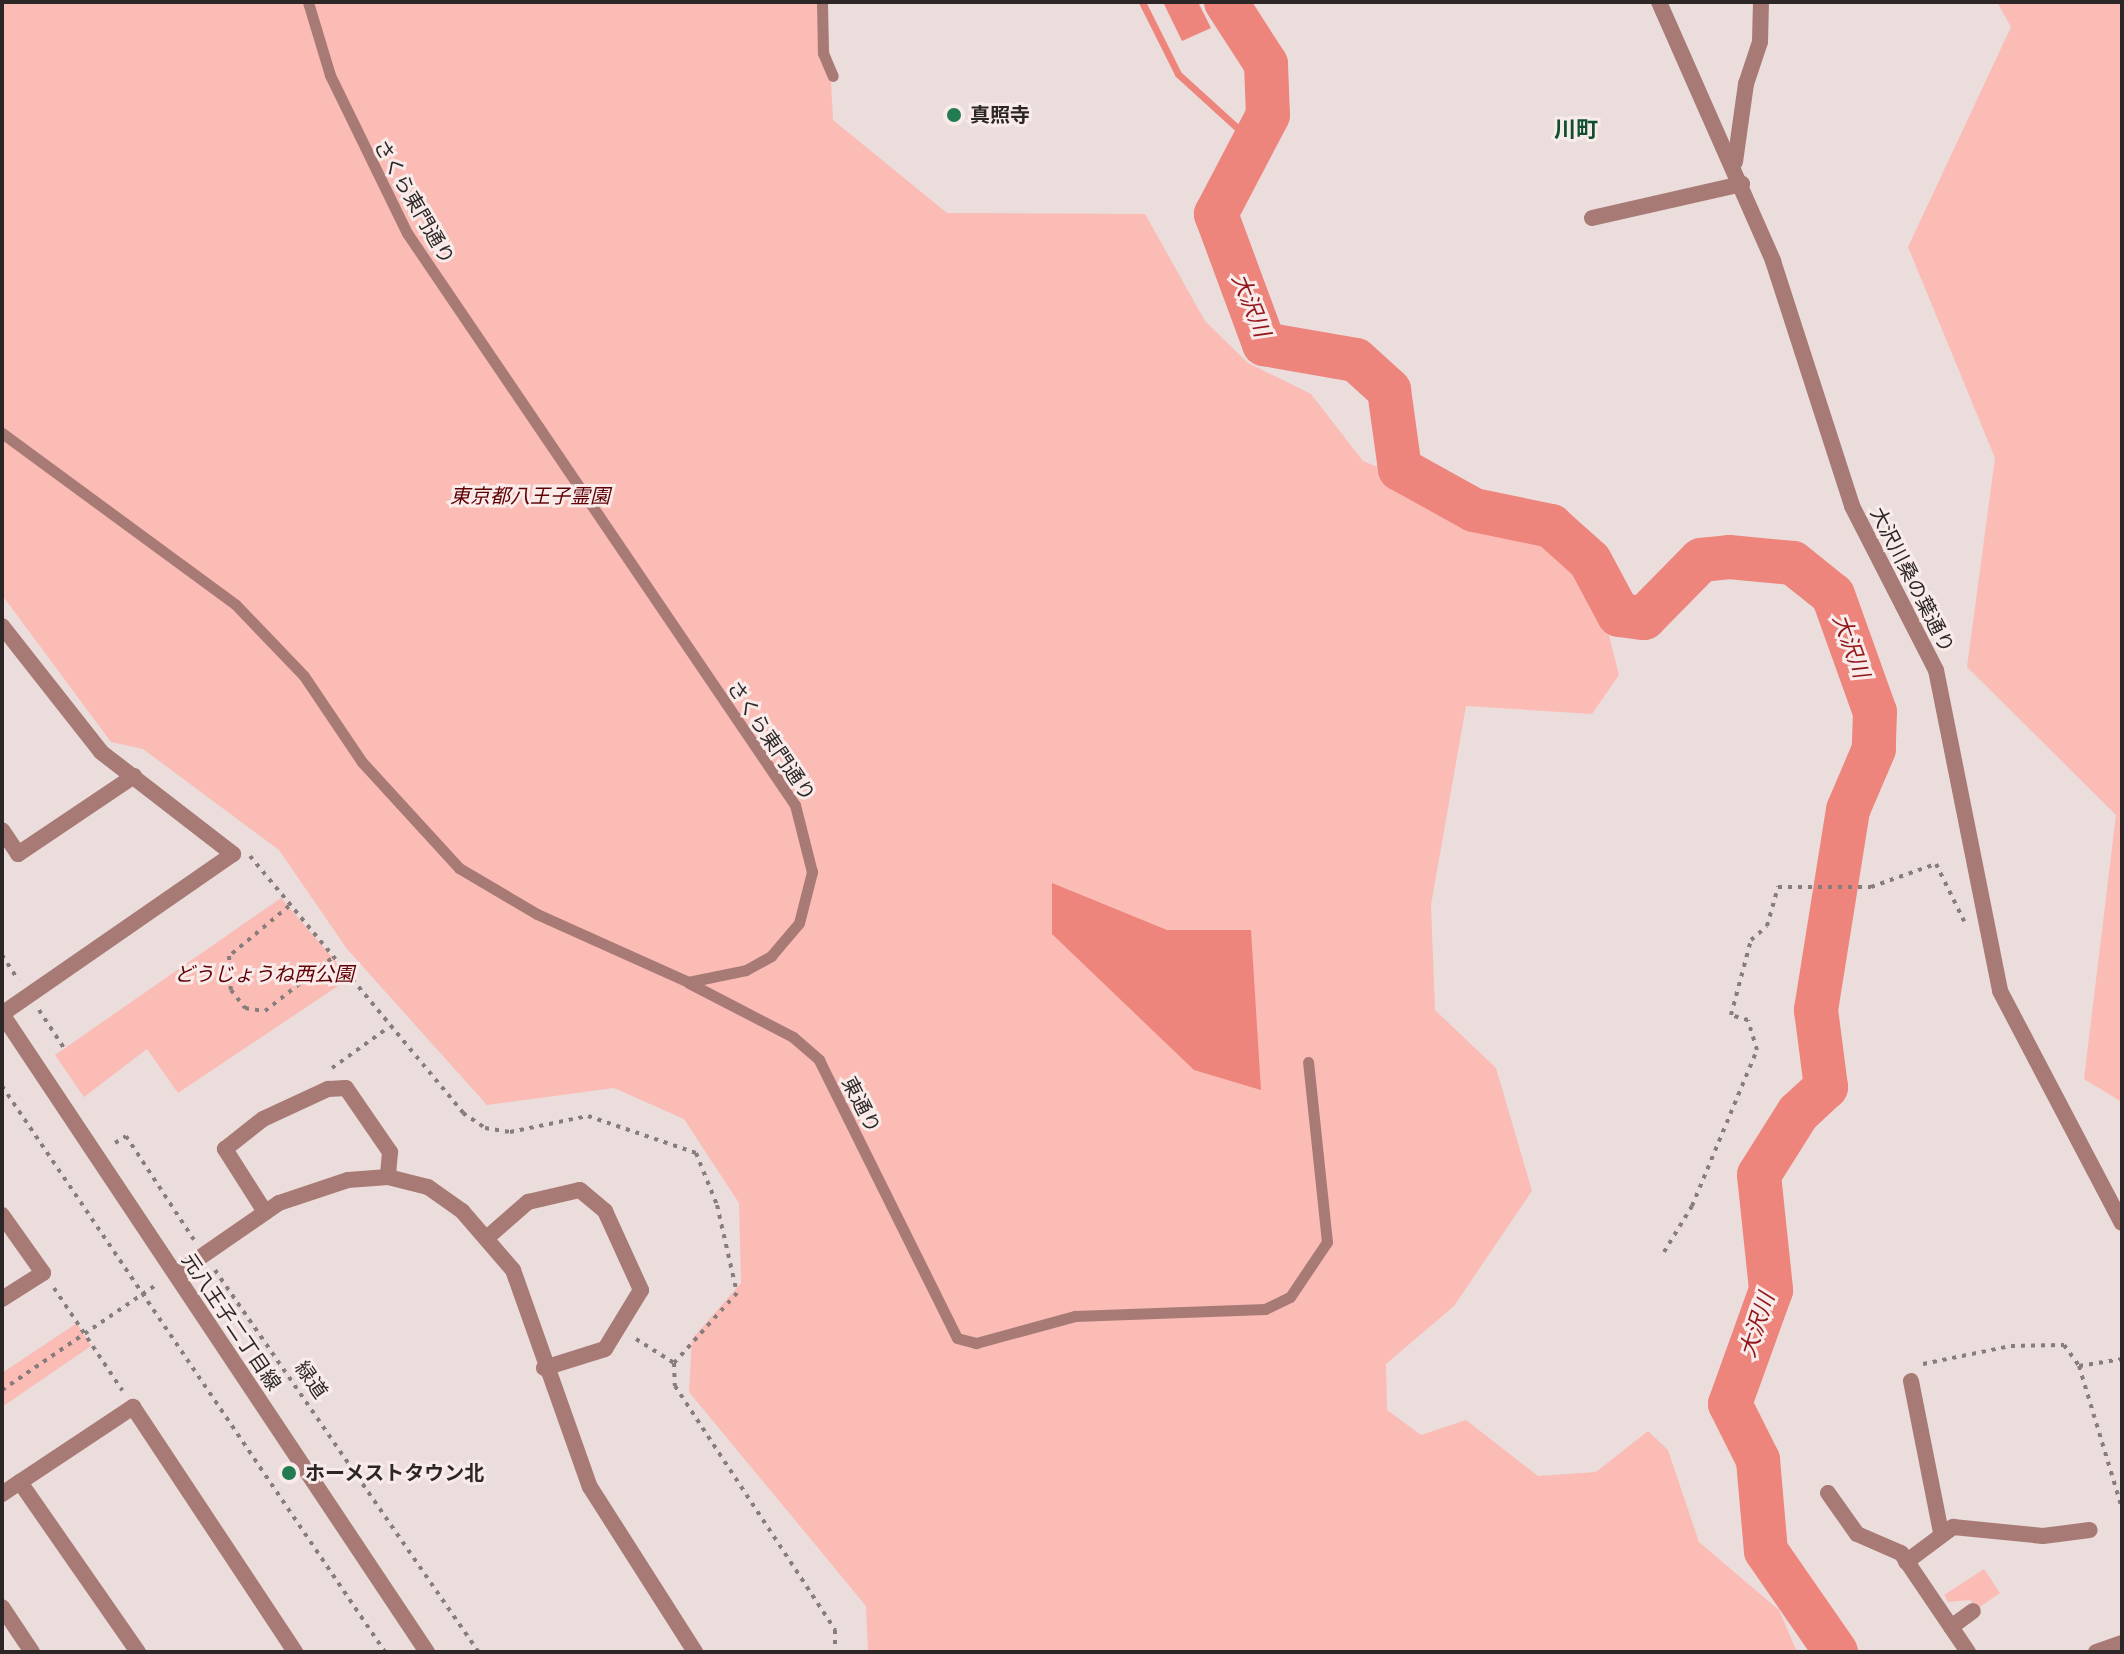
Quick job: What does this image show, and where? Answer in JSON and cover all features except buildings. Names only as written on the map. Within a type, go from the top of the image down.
[{"type":"street","name":"大沢川桑の葉通り","points":[[1659,2],[1735,162],[1773,261],[1823,436],[1907,605],[1950,715],[1983,930],[2000,991],[2122,1223]]},
{"type":"street","points":[[1735,162],[1746,84],[1760,42],[1761,2]]},
{"type":"street","points":[[1592,218],[1742,184]]},
{"type":"street","points":[[2,626],[101,752],[233,854],[2,1014]]},
{"type":"street","points":[[2,830],[18,854],[134,776]]},
{"type":"street","name":"元八王子二丁目線","points":[[2,1014],[427,1652]]},
{"type":"street","points":[[265,1212],[225,1149],[263,1119],[328,1089],[346,1088],[390,1152],[388,1177]]},
{"type":"street","points":[[176,1274],[265,1212],[324,1187],[388,1177],[428,1187],[489,1236],[513,1270],[544,1368],[590,1487],[695,1652]]},
{"type":"street","points":[[489,1236],[528,1202],[580,1190],[605,1211],[641,1290],[623,1330],[605,1349],[544,1368]]},
{"type":"street","points":[[2,1215],[43,1273],[2,1299]]},
{"type":"street","points":[[1913,1373],[1941,1533]]},
{"type":"street","points":[[2,1494],[133,1407],[295,1652]]},
{"type":"street","points":[[20,1482],[138,1652]]},
{"type":"street","points":[[1828,1493],[1857,1534],[1906,1562],[1968,1652]]},
{"type":"street","points":[[1906,1562],[1941,1533],[2090,1530]]},
{"type":"street","points":[[2,1607],[32,1652]]},
{"type":"street","points":[[1951,1627],[1973,1611]]},
{"type":"street","points":[[2096,1652],[2122,1643]]},
{"type":"lane","name":"さくら東門通り","points":[[308,2],[330,75],[407,233],[805,827],[812,872],[799,923],[771,956],[746,970],[688,982]]},
{"type":"lane","points":[[822,2],[823,53],[833,76]]},
{"type":"lane","points":[[2,433],[236,605],[304,676],[362,762],[459,868],[537,914],[688,982]]},
{"type":"lane","name":"東通り","points":[[688,982],[793,1037],[819,1060],[957,1338],[976,1343],[1075,1316],[1265,1309],[1290,1297],[1327,1242],[1308,1062]]},
{"type":"path","points":[[1664,1252],[1692,1206],[1757,1050],[1748,1020],[1731,1015],[1751,940],[1767,926],[1778,887],[1871,887],[1936,864],[1967,926],[1983,930]]},
{"type":"path","points":[[289,906],[229,956],[231,990],[245,1008],[265,1011],[332,958]]},
{"type":"path","points":[[328,1089],[332,1068],[389,1027]]},
{"type":"path","points":[[2,1086],[385,1652]]},
{"type":"path","name":"緑道","points":[[115,1143],[126,1136],[479,1652]]},
{"type":"path","points":[[43,1273],[133,1407]]},
{"type":"path","points":[[2,1390],[156,1285]]},
{"type":"path","points":[[623,1330],[674,1363]]},
{"type":"path","points":[[1913,1373],[2011,1346],[2064,1345],[2079,1366],[2122,1508]]},
{"type":"path","points":[[2079,1366],[2122,1359]]},
{"type":"green space","name":"東京都八王子霊園","points":[[2,2],[827,2],[833,120],[947,213],[1145,214],[1205,321],[1248,363],[1311,394],[1363,461],[1564,544],[1604,616],[1619,675],[1592,714],[1466,706],[1431,905],[1435,1010],[1496,1068],[1532,1191],[1454,1306],[1386,1364],[1387,1410],[1421,1435],[1466,1420],[1538,1476],[1596,1472],[1648,1431],[1668,1450],[1699,1542],[1779,1610],[1797,1652],[868,1652],[866,1606],[689,1392],[692,1339],[741,1283],[739,1203],[684,1119],[614,1088],[487,1105],[347,949],[279,850],[143,749],[111,742],[2,595]]},
{"type":"green space","points":[[1997,2],[2122,2],[2122,1102],[2084,1079],[2116,815],[1967,667],[1995,458],[1908,247],[2011,27]]},
{"type":"green space","name":"どうじょうね西公園","points":[[281,898],[350,978],[178,1093],[147,1049],[84,1097],[55,1055]]},
{"type":"green space","points":[[77,1323],[91,1346],[2,1407],[2,1373]]},
{"type":"green space","points":[[1984,1569],[2000,1593],[1977,1609],[1970,1600],[1948,1602],[1944,1595]]},
{"type":"shaded area","points":[[1163,2],[1198,2],[1211,28],[1182,41]]},
{"type":"shaded area","points":[[1052,883],[1167,930],[1251,930],[1261,1090],[1194,1070],[1052,934]]},
{"type":"waterway","points":[[1142,2],[1178,74],[1256,145]]},
{"type":"waterway","name":"大沢川","points":[[1226,2],[1266,64],[1268,115],[1216,214],[1264,344],[1356,360],[1389,390],[1400,469],[1474,510],[1551,526],[1590,561],[1619,615],[1644,618],[1701,560],[1729,557],[1793,563],[1833,595],[1875,712],[1874,749],[1848,810],[1816,1010],[1826,1087],[1798,1113],[1759,1175],[1771,1290],[1730,1404],[1758,1460],[1766,1551],[1836,1652]]},
{"type":"place","name":"真照寺","points":[[954,115]]},
{"type":"place","name":"ホーメストタウン北","points":[[289,1473]]},
{"type":"district","name":"川町","points":[[1576,130]]}]
